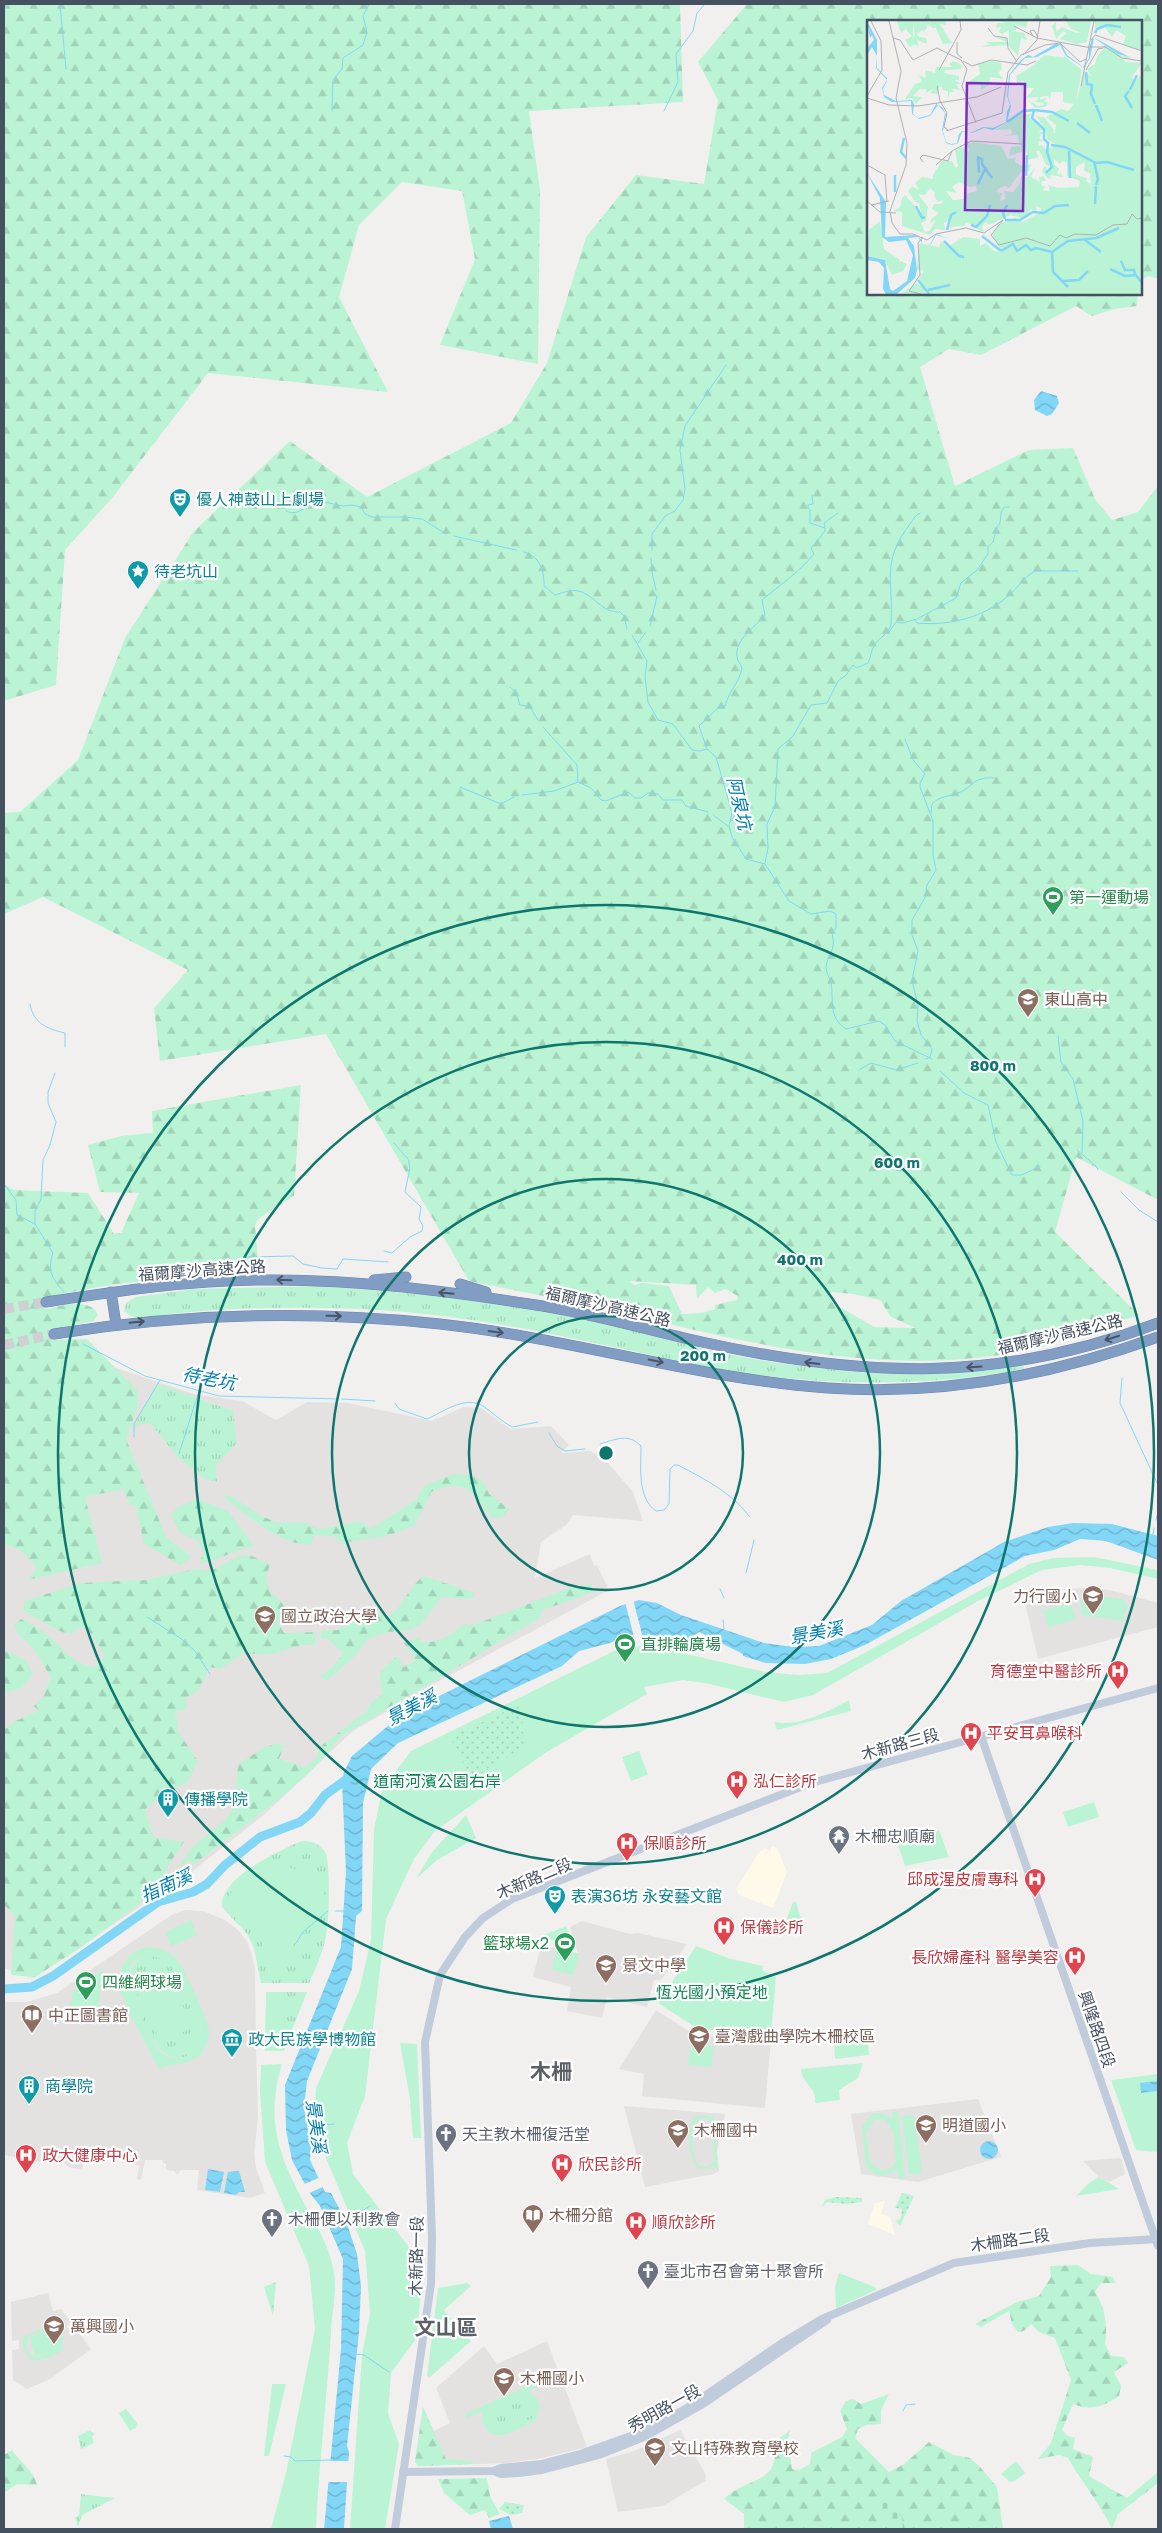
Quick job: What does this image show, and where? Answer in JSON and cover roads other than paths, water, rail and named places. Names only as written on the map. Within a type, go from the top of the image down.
[{"type":"highway","points":[[319,1282],[330,1278],[388,1280],[406,1277]]},
{"type":"highway","name":"福爾摩沙高速公路","points":[[46,1302],[111,1292],[265,1280],[319,1282],[458,1294],[540,1305],[732,1349],[781,1358],[837,1366],[918,1370],[983,1366],[1022,1360],[1100,1342],[1158,1323]]},
{"type":"highway","points":[[460,1284],[540,1305]]},
{"type":"highway","points":[[111,1292],[116,1324]]},
{"type":"highway","name":"福爾摩沙高速公路","points":[[54,1334],[116,1324],[235,1315],[341,1316],[442,1324],[530,1337],[761,1380],[828,1388],[890,1390],[950,1386],[1025,1375],[1104,1356],[1158,1337]]},
{"type":"main road","name":"木新路三段","points":[[794,1789],[1158,1688]]},
{"type":"main road","name":"興隆路四段","points":[[983,1736],[1157,2237]]},
{"type":"main road","name":"木新路二段","points":[[429,2173],[425,2042],[440,1975],[465,1937],[483,1918],[512,1900],[794,1789]]},
{"type":"main road","name":"木新路一段","points":[[403,2472],[415,2399],[430,2284],[429,2173]]},
{"type":"main road","name":"木柵路二段","points":[[954,2263],[1090,2243],[1157,2237]]},
{"type":"main road","name":"秀明路一段","points":[[403,2472],[494,2471],[501,2474],[542,2470],[599,2454],[644,2437],[703,2404],[785,2347],[824,2324],[828,2319],[954,2263]]},
{"type":"main road","points":[[391,2529],[398,2483],[403,2472]]},
{"type":"main road","points":[[395,2529],[403,2472]]},
{"type":"water","points":[[1041,391],[1057,396],[1059,403],[1052,414],[1047,416],[1035,410],[1034,400]]},
{"type":"water","points":[[1073,1523],[1112,1524],[1158,1536],[1158,1560],[1106,1541],[1080,1539],[1054,1550],[1025,1556],[865,1645],[831,1659],[805,1664],[766,1663],[743,1656],[743,1654],[699,1632],[686,1641],[664,1636],[627,1635],[610,1643],[579,1651],[562,1666],[398,1743],[371,1769],[363,1803],[362,1911],[356,1916],[352,1969],[307,2081],[304,2107],[311,2149],[310,2160],[325,2192],[331,2193],[346,2221],[357,2254],[361,2286],[359,2332],[347,2446],[349,2452],[344,2529],[324,2529],[341,2349],[343,2259],[320,2206],[309,2192],[292,2160],[286,2130],[285,2085],[341,1947],[346,1872],[342,1782],[344,1772],[352,1756],[401,1715],[620,1606],[639,1600],[657,1603],[681,1615],[764,1643],[794,1647],[819,1646],[872,1625],[901,1601],[1004,1542],[1048,1527]]},
{"type":"water","points":[[1157,2081],[1158,2091],[1141,2093],[1140,2083]]},
{"type":"water","points":[[989,2141],[995,2144],[998,2150],[995,2156],[989,2159],[983,2156],[980,2150],[983,2144]]},
{"type":"water","points":[[208,2169],[224,2172],[220,2192],[205,2190]]},
{"type":"water","points":[[239,2171],[245,2192],[239,2192],[236,2195],[224,2193],[228,2172]]},
{"type":"water","points":[[509,2516],[513,2529],[491,2529],[489,2521]]},
{"type":"waterway","points":[[60,4],[66,69]]},
{"type":"waterway","points":[[332,111],[333,80],[342,69],[343,58],[363,45],[367,32],[363,16],[369,4]]},
{"type":"waterway","points":[[664,111],[678,82],[676,54],[693,31],[697,13],[705,4]]},
{"type":"waterway","points":[[652,551],[652,534],[665,516],[675,511],[683,500],[685,489],[680,450],[685,426],[726,365]]},
{"type":"waterway","points":[[707,749],[699,726],[719,707],[725,706],[741,673],[742,668],[737,658],[739,645],[746,634],[765,615],[762,600],[795,573],[814,554],[811,548],[825,531],[825,528],[810,523],[808,505],[813,504],[812,495]]},
{"type":"waterway","name":"阿泉坑","points":[[286,511],[298,512],[315,500],[343,506],[352,505],[361,507],[365,514],[372,517],[422,519],[446,534]]},
{"type":"waterway","points":[[889,632],[896,622],[902,623],[917,619],[956,598],[961,583],[977,570],[988,554],[988,547],[993,542],[1000,523],[1001,513],[1004,507],[1009,507]]},
{"type":"waterway","points":[[825,527],[824,523],[838,513]]},
{"type":"waterway","points":[[765,863],[768,848],[767,824],[775,807],[778,749],[793,736],[811,705],[827,703],[838,681],[846,675],[853,665],[857,668],[868,663],[875,644],[889,630],[891,624],[890,573],[895,550],[914,518],[920,513]]},
{"type":"waterway","name":"阿泉坑","points":[[454,536],[516,550]]},
{"type":"waterway","name":"阿泉坑","points":[[524,552],[530,554],[538,561],[542,570],[544,586],[555,595],[572,590],[584,593],[608,610],[620,612],[624,616],[627,629]]},
{"type":"waterway","points":[[651,558],[656,590]]},
{"type":"waterway","points":[[914,619],[917,623],[929,624],[965,619],[997,604],[1011,594],[1027,576],[1035,571],[1078,571]]},
{"type":"waterway","points":[[650,626],[657,596]]},
{"type":"waterway","points":[[638,643],[646,632]]},
{"type":"waterway","name":"阿泉坑","points":[[632,635],[647,661],[645,677],[648,702],[658,720],[673,724],[692,750],[700,751],[707,749],[716,757],[732,813],[729,826],[732,837],[746,859],[765,864],[789,901],[811,914],[830,911],[836,914],[836,928],[832,933],[833,945],[826,964],[831,983],[836,1019],[846,1029],[879,1021],[886,1026],[895,1041],[932,1059]]},
{"type":"waterway","points":[[510,687],[516,692],[520,705],[529,706],[538,720]]},
{"type":"waterway","points":[[543,727],[577,765],[578,781]]},
{"type":"waterway","points":[[905,739],[913,760],[925,774],[920,787],[933,821],[933,855],[936,870],[927,885],[925,898],[912,920],[912,935],[918,951],[912,980],[918,1006],[917,1021],[921,1035],[932,1049],[930,1057],[926,1059]]},
{"type":"waterway","points":[[931,813],[932,804],[938,799],[963,791],[978,780],[994,778]]},
{"type":"waterway","points":[[522,795],[554,791],[578,782],[591,788],[601,800],[606,801],[628,792],[635,798],[641,798],[648,793],[658,794],[663,800],[682,800],[686,806],[708,812]]},
{"type":"waterway","points":[[460,787],[501,804],[514,797]]},
{"type":"waterway","points":[[713,815],[728,826]]},
{"type":"waterway","points":[[30,1004],[34,1016],[42,1024],[65,1033],[65,1047]]},
{"type":"waterway","points":[[1058,1036],[1061,1062],[1073,1079],[1083,1121],[1082,1153]]},
{"type":"waterway","points":[[859,1070],[871,1063],[896,1070],[918,1063]]},
{"type":"waterway","name":"阿泉坑","points":[[940,1071],[964,1093],[988,1105],[996,1142],[1012,1175],[1022,1175],[1040,1166]]},
{"type":"waterway","points":[[35,1224],[35,1211],[41,1199],[43,1160],[50,1145],[56,1122],[48,1103],[48,1092],[55,1073]]},
{"type":"waterway","points":[[384,1251],[392,1253],[410,1237],[422,1231],[423,1226],[419,1219],[421,1207],[405,1192],[410,1168],[408,1159],[394,1143]]},
{"type":"waterway","name":"阿泉坑","points":[[1077,1150],[1096,1166],[1098,1170]]},
{"type":"waterway","name":"待老坑","points":[[4,1184],[16,1200],[17,1215],[35,1224],[53,1253],[50,1264],[52,1274],[56,1283],[64,1292]]},
{"type":"waterway","name":"阿泉坑","points":[[1121,1192],[1139,1210],[1158,1222]]},
{"type":"waterway","points":[[228,1266],[248,1257],[293,1256],[303,1264],[337,1269],[343,1259],[388,1262]]},
{"type":"waterway","name":"待老坑","points":[[83,1344],[145,1376],[219,1396],[339,1399]]},
{"type":"waterway","name":"阿泉坑","points":[[1122,1378],[1120,1403],[1157,1483]]},
{"type":"waterway","points":[[134,1437],[134,1424],[160,1380]]},
{"type":"waterway","points":[[179,1454],[199,1391]]},
{"type":"waterway","name":"待老坑","points":[[342,1399],[375,1401]]},
{"type":"waterway","name":"待老坑","points":[[395,1403],[399,1409],[427,1419],[454,1406],[469,1402],[483,1406],[512,1427],[538,1422]]},
{"type":"waterway","name":"待老坑","points":[[549,1433],[557,1446],[565,1451],[585,1449]]},
{"type":"waterway","name":"待老坑","points":[[600,1444],[627,1438],[641,1446],[641,1481],[643,1490],[650,1505],[656,1511],[664,1510],[669,1504],[670,1469],[674,1465],[678,1465],[708,1481],[735,1500],[750,1517]]},
{"type":"waterway","name":"阿泉坑","points":[[1156,1520],[1158,1512]]},
{"type":"waterway","name":"阿泉坑","points":[[1153,1535],[1154,1528]]},
{"type":"waterway","name":"待老坑","points":[[746,1573],[754,1540]]},
{"type":"waterway","name":"待老坑","points":[[720,1589],[724,1598]]},
{"type":"waterway","points":[[147,1617],[183,1640],[195,1651],[210,1674]]},
{"type":"waterway","name":"待老坑","points":[[723,1620],[724,1629]]},
{"type":"waterway","name":"指南溪","points":[[4,1989],[32,1987],[53,1976],[158,1902],[193,1892],[207,1884],[225,1865],[260,1837],[300,1822],[311,1813],[325,1795],[351,1776]]},
{"type":"waterway","points":[[296,1943],[303,1932],[328,1911]]},
{"type":"waterway","points":[[335,1911],[345,1911]]},
{"type":"waterway","name":"景美溪","points":[[305,2126],[334,2124]]},
{"type":"waterway","points":[[345,2222],[370,2206]]},
{"type":"waterway","points":[[356,2354],[364,2355],[389,2372]]},
{"type":"waterway","points":[[903,2411],[906,2405],[915,2404]]},
{"type":"waterway","points":[[284,2456],[291,2457],[295,2461],[331,2460]]},
{"type":"tunnel","points":[[4,1309],[46,1302]]},
{"type":"tunnel","points":[[4,1345],[54,1334]]},
{"type":"place","name":"優人神鼓山上劇場","points":[[180,518]]},
{"type":"place","name":"待老坑山","points":[[138,590]]},
{"type":"place","name":"第一運動場","points":[[1053,916]]},
{"type":"place","name":"東山高中","points":[[1028,1018]]},
{"type":"place","name":"力行國小","points":[[1093,1615]]},
{"type":"place","name":"國立政治大學","points":[[265,1635]]},
{"type":"place","name":"直排輪廣場","points":[[625,1663]]},
{"type":"place","name":"育德堂中醫診所","points":[[1118,1690]]},
{"type":"place","name":"平安耳鼻喉科","points":[[971,1752]]},
{"type":"place","name":"泓仁診所","points":[[737,1800]]},
{"type":"place","name":"傳播學院","points":[[168,1818]]},
{"type":"place","name":"木柵忠順廟","points":[[839,1855]]},
{"type":"place","name":"保順診所","points":[[627,1862]]},
{"type":"place","name":"邱成湦皮膚專科","points":[[1035,1898]]},
{"type":"place","name":"表演36坊 永安藝文館","points":[[555,1915]]},
{"type":"place","name":"保儀診所","points":[[724,1946]]},
{"type":"place","name":"籃球場x2","points":[[565,1962]]},
{"type":"place","name":"長欣婦產科 醫學美容","points":[[1075,1976]]},
{"type":"place","name":"景文中學","points":[[606,1984]]},
{"type":"place","name":"四維網球場","points":[[86,2001]]},
{"type":"place","name":"中正圖書館","points":[[32,2034]]},
{"type":"place","name":"臺灣戲曲學院木柵校區","points":[[699,2055]]},
{"type":"place","name":"政大民族學博物館","points":[[232,2058]]},
{"type":"place","name":"商學院","points":[[29,2105]]},
{"type":"place","name":"明道國小","points":[[926,2144]]},
{"type":"place","name":"木柵國中","points":[[678,2149]]},
{"type":"place","name":"天主教木柵復活堂","points":[[446,2153]]},
{"type":"place","name":"政大健康中心","points":[[26,2174]]},
{"type":"place","name":"欣民診所","points":[[562,2183]]},
{"type":"place","name":"木柵分館","points":[[533,2234]]},
{"type":"place","name":"木柵便以利教會","points":[[272,2238]]},
{"type":"place","name":"順欣診所","points":[[636,2241]]},
{"type":"place","name":"臺北市召會第十聚會所","points":[[648,2290]]},
{"type":"place","name":"萬興國小","points":[[54,2345]]},
{"type":"place","name":"木柵國小","points":[[504,2397]]},
{"type":"place","name":"文山特殊教育學校","points":[[655,2467]]},
{"type":"district","name":"木柵","points":[[551,2071]]},
{"type":"district","name":"文山區","points":[[446,2327]]},
{"type":"park label","name":"道南河濱公園右岸","points":[[437,1781]]},
{"type":"park label","name":"恆光國小預定地","points":[[712,1992]]}]
